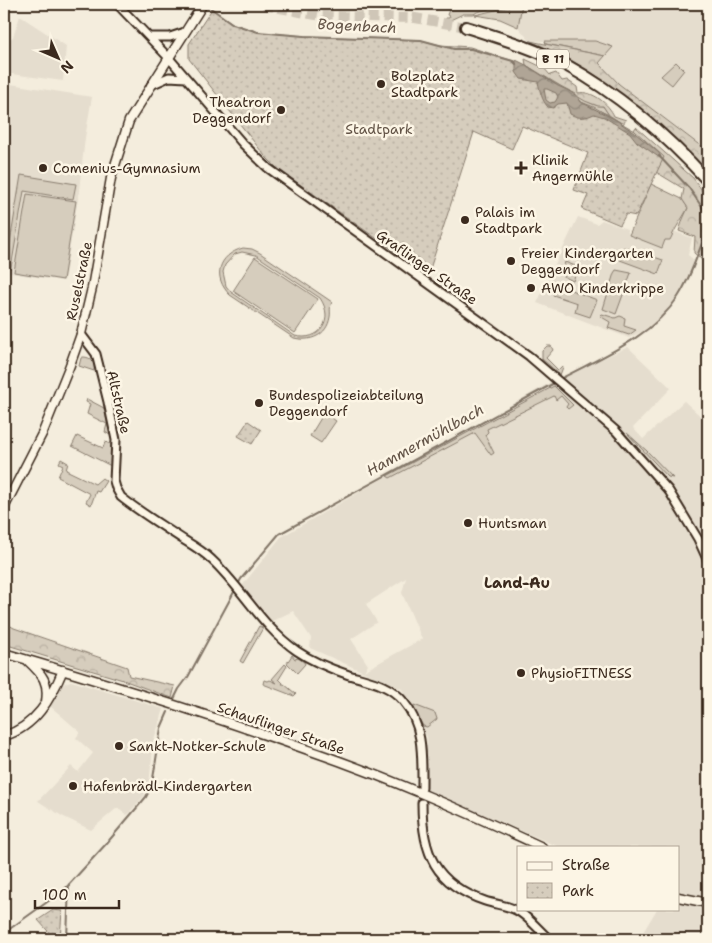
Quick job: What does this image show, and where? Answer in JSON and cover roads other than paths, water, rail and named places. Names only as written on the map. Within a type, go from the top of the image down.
[{"type":"highway","name":"B 11","points":[[466,27],[501,38],[566,66],[631,109],[666,138],[708,181]]},
{"type":"main road","name":"Ruselstraße","points":[[4,508],[43,432],[81,334],[92,288],[111,178],[129,121],[201,5]]},
{"type":"main road","name":"Schauflinger Straße","points":[[4,653],[63,670],[312,751],[419,792],[540,846]]},
{"type":"main road","points":[[27,660],[44,678],[46,702]]},
{"type":"main road","points":[[46,689],[52,667]]},
{"type":"main road","points":[[4,736],[31,722],[54,691],[63,670]]},
{"type":"main road","points":[[680,897],[708,903]]},
{"type":"street","name":"Graflinger Straße","points":[[117,4],[168,58],[243,144],[268,168],[529,356],[616,431],[669,491],[698,539],[708,561]]},
{"type":"street","points":[[148,37],[170,37],[185,32]]},
{"type":"street","points":[[150,85],[169,77],[186,78]]},
{"type":"street","name":"Altstraße","points":[[81,334],[96,354],[116,440],[114,481],[122,497],[207,555],[273,631],[299,652],[330,668],[383,685],[403,700],[413,714],[420,735],[422,748],[422,788]]},
{"type":"street","points":[[422,803],[426,846],[436,867],[448,880],[466,893],[521,913],[550,939]]},
{"type":"water","points":[[516,60],[577,96],[581,102],[616,120],[635,133],[659,153],[661,157],[637,142],[630,133],[604,117],[594,114],[582,117],[573,116],[570,114],[567,103],[558,104],[553,108],[548,107],[540,92],[538,82],[521,79],[516,72]],"holes":[[[544,89],[556,93],[558,97],[555,102],[550,103],[546,100]]]},
{"type":"waterway","name":"Bogenbach","points":[[205,4],[233,24],[258,32],[304,36],[421,40],[454,49],[471,49],[513,61],[516,64]]},
{"type":"waterway","name":"Bogenbach","points":[[659,156],[689,188],[708,216]]},
{"type":"waterway","name":"Hammermühlbach","points":[[560,379],[640,335],[667,311],[678,297],[687,280],[708,227]]},
{"type":"waterway","name":"Hammermühlbach","points":[[174,699],[241,579],[279,534],[556,382]]},
{"type":"waterway","name":"Hammermühlbach","points":[[4,933],[64,890],[146,797],[152,785],[161,728],[168,712]]},
{"type":"waterway","points":[[67,939],[69,884]]},
{"type":"tunnel","points":[[264,4],[321,16],[415,18],[466,27]]},
{"type":"place","name":"Bolzplatz Stadtpark","points":[[381,84]]},
{"type":"place","name":"Theatron Deggendorf","points":[[281,110]]},
{"type":"place","name":"Comenius-Gymnasium","points":[[43,168]]},
{"type":"place","name":"Klinik Angermühle","points":[[521,168]]},
{"type":"place","name":"Palais im Stadtpark","points":[[465,220]]},
{"type":"place","name":"Freier Kindergarten Deggendorf","points":[[511,261]]},
{"type":"place","name":"AWO Kinderkrippe","points":[[531,288]]},
{"type":"place","name":"Bundespolizeiabteilung Deggendorf","points":[[259,403]]},
{"type":"place","name":"Huntsman","points":[[468,523]]},
{"type":"place","name":"PhysioFITNESS","points":[[521,673]]},
{"type":"place","name":"Sankt-Notker-Schule","points":[[119,746]]},
{"type":"place","name":"Hafenbrädl-Kindergarten","points":[[73,786]]},
{"type":"district","name":"Land-Au","points":[[517,583]]},
{"type":"park label","name":"Stadtpark","points":[[379,129]]}]
